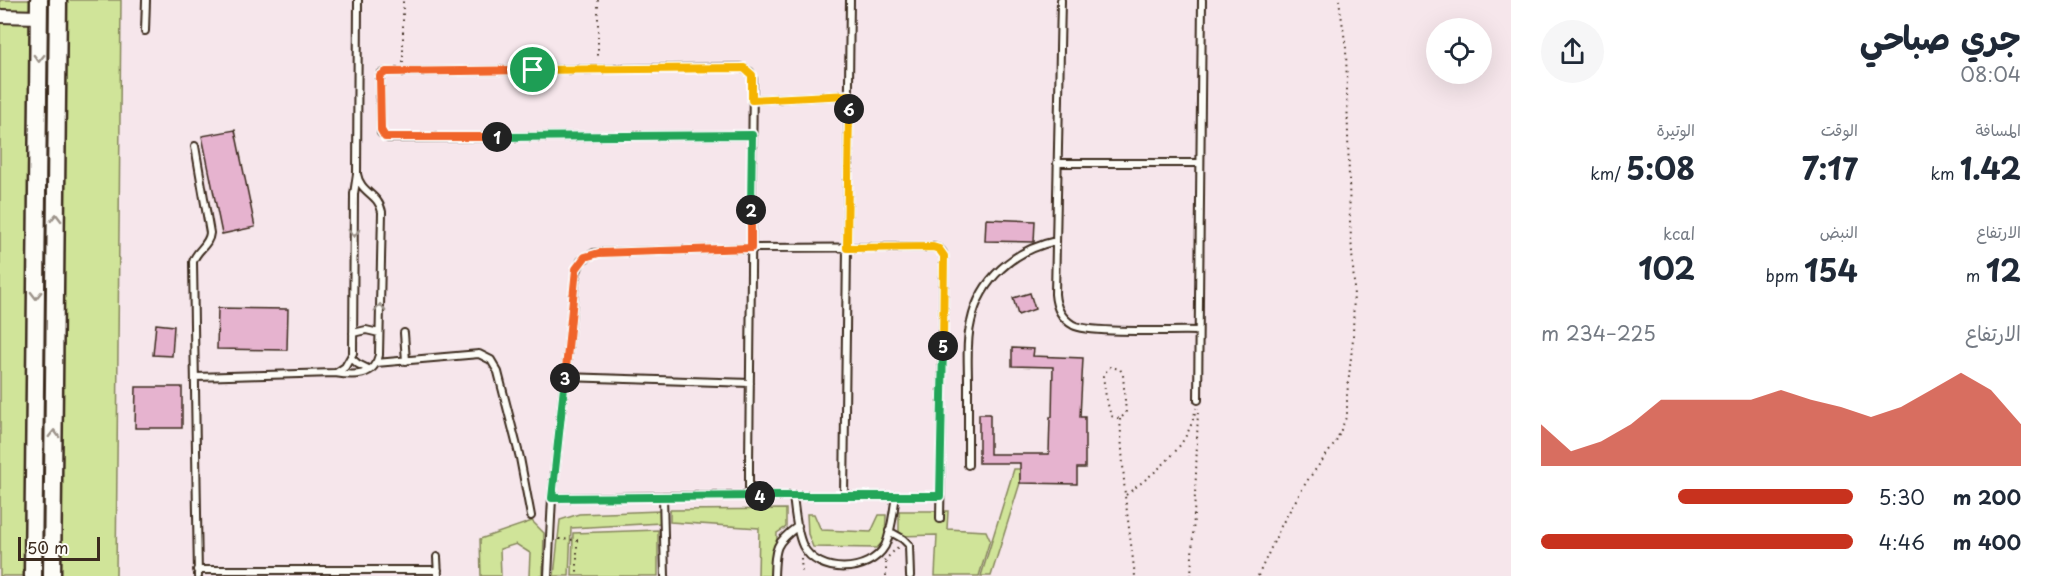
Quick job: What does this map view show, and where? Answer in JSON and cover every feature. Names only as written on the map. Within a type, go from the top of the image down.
[{"type":"street","points":[[52,576],[58,0]]},
{"type":"street","points":[[0,16],[39,8],[33,576]]},
{"type":"street","points":[[36,221],[45,245],[45,275],[49,279],[55,279]]},
{"type":"street","points":[[34,460],[40,460],[44,464],[45,508],[52,524]]},
{"type":"lane","points":[[145,31],[146,0]]},
{"type":"lane","points":[[335,373],[345,367],[351,358],[353,333],[358,0]]},
{"type":"lane","points":[[844,496],[850,0]]},
{"type":"lane","points":[[1060,0],[1056,302],[1061,315],[1072,324],[1086,329],[1198,330]]},
{"type":"lane","points":[[1198,400],[1202,0]]},
{"type":"lane","points":[[749,496],[752,135],[752,75],[744,68],[402,71],[386,72],[380,76],[381,133],[388,138],[752,135]]},
{"type":"lane","points":[[752,100],[849,95]]},
{"type":"lane","points":[[195,146],[210,233],[207,244],[196,255],[193,262],[198,573],[438,573],[437,557]]},
{"type":"lane","points":[[1058,163],[1200,164]]},
{"type":"lane","points":[[195,377],[335,373],[359,375],[370,370],[376,363],[379,355],[382,212],[376,198],[360,185],[357,174]]},
{"type":"lane","points":[[354,201],[368,193]]},
{"type":"lane","points":[[968,465],[968,345],[974,311],[983,291],[1005,265],[1024,252],[1056,241]]},
{"type":"lane","points":[[548,576],[552,498],[576,269],[585,257],[599,253],[751,248],[933,247],[939,249],[944,256],[940,519]]},
{"type":"lane","points":[[353,333],[366,330],[379,333]]},
{"type":"lane","points":[[404,333],[406,361]]},
{"type":"lane","points":[[376,363],[479,354],[491,360],[495,365],[516,438],[531,516]]},
{"type":"lane","points":[[351,358],[370,370]]},
{"type":"lane","points":[[565,377],[750,383]]},
{"type":"lane","points":[[663,496],[665,576]]},
{"type":"lane","points":[[793,496],[800,536],[808,553],[815,560],[824,564],[843,566],[860,565],[875,558],[885,545],[896,496]]},
{"type":"lane","points":[[552,498],[940,496]]},
{"type":"lane","points":[[774,576],[778,543],[798,526]]},
{"type":"lane","points":[[888,534],[903,539],[909,545],[910,576]]},
{"type":"path","points":[[402,71],[403,0]]},
{"type":"path","points":[[598,0],[598,69]]},
{"type":"path","points":[[1258,576],[1293,504],[1336,442],[1347,415],[1353,339],[1354,283],[1350,222],[1346,48],[1339,0]]},
{"type":"path","points":[[1120,419],[1111,416],[1104,388],[1104,372],[1113,366],[1120,369],[1123,375],[1126,413],[1120,419],[1125,496],[1135,576]]},
{"type":"path","points":[[1125,496],[1176,452],[1191,424],[1198,400]]},
{"type":"path","points":[[1191,576],[1198,400]]},
{"type":"path","points":[[550,539],[577,540],[577,576]]},
{"type":"path","points":[[801,558],[802,576]]},
{"type":"path","points":[[886,560],[886,576]]},
{"type":"green space","points":[[0,0],[121,0],[116,576],[0,576]]},
{"type":"green space","points":[[1014,469],[1020,469],[1020,483],[991,576],[981,576]]},
{"type":"green space","points":[[786,509],[786,527],[777,533],[776,576],[758,576],[759,528],[670,522],[670,510]]},
{"type":"green space","points":[[660,511],[661,523],[571,528],[569,576],[554,576],[560,520],[579,514]]},
{"type":"green space","points":[[899,511],[948,511],[947,529],[986,531],[990,540],[979,576],[935,576],[937,535],[899,536]]},
{"type":"green space","points":[[807,514],[814,514],[821,530],[871,532],[879,515],[886,515],[885,539],[877,548],[813,547],[808,534]]},
{"type":"green space","points":[[532,521],[544,533],[543,576],[529,576],[530,553],[516,544],[500,549],[501,576],[481,576],[480,539]]},
{"type":"green space","points":[[658,530],[658,576],[572,576],[573,533]]},
{"type":"building","points":[[235,130],[255,227],[222,234],[202,136]]},
{"type":"building","points":[[986,219],[1035,221],[1034,242],[985,241]]},
{"type":"building","points":[[1030,293],[1035,309],[1018,315],[1013,298]]},
{"type":"building","points":[[218,308],[288,309],[287,350],[217,349]]},
{"type":"building","points":[[156,324],[174,326],[172,356],[153,355]]},
{"type":"building","points":[[1012,348],[1034,349],[1033,356],[1083,358],[1080,417],[1085,417],[1085,468],[1077,468],[1077,484],[1020,483],[1020,463],[979,463],[979,414],[990,414],[990,454],[1049,454],[1053,367],[1012,366]]},
{"type":"building","points":[[136,387],[182,387],[182,428],[135,428]]},
{"type":"route","points":[[744,68],[750,72],[753,79],[752,100],[849,95],[847,248],[936,247],[944,256],[940,496],[552,498],[578,265],[585,257],[594,253],[751,248],[752,135],[388,138],[381,133],[380,78],[383,73],[533,70],[744,68]]}]
